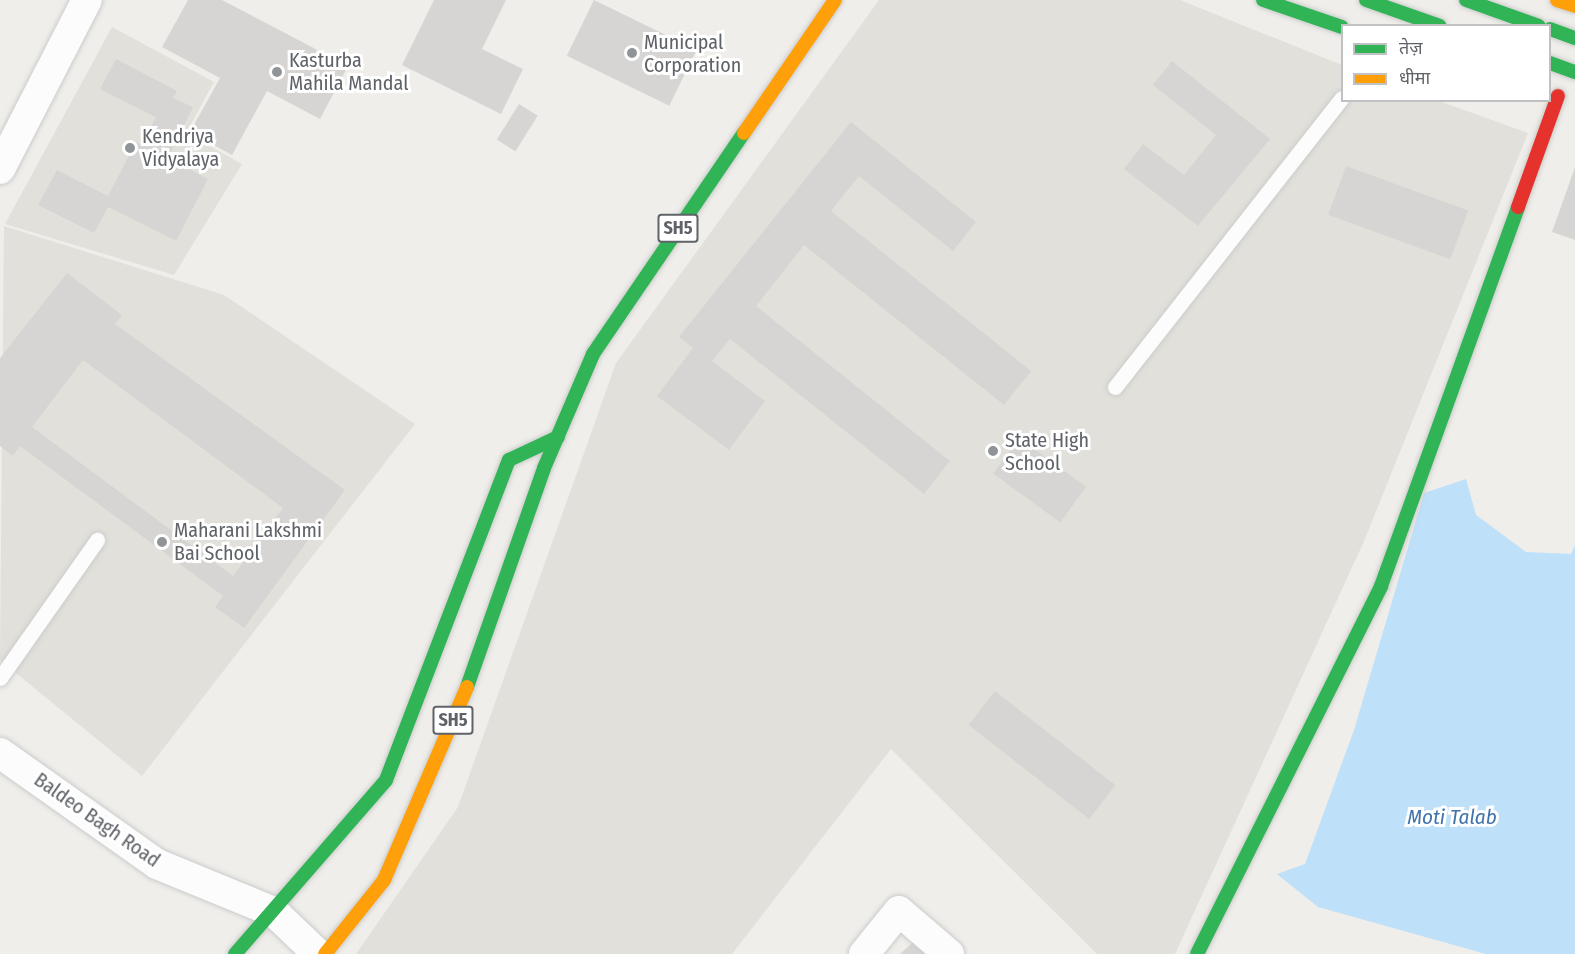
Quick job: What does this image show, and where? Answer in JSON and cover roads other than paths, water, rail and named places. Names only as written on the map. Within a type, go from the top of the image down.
[{"type":"street","points":[[0,168],[87,0]]},
{"type":"street","name":"SH5","points":[[325,954],[384,880],[464,695],[544,468],[593,354],[835,0]]},
{"type":"street","points":[[1263,0],[1341,27]]},
{"type":"street","points":[[1366,0],[1434,24]]},
{"type":"street","points":[[1466,0],[1533,24]]},
{"type":"street","points":[[1557,0],[1575,6]]},
{"type":"street","points":[[1551,29],[1575,38]]},
{"type":"street","points":[[1551,63],[1575,72]]},
{"type":"street","points":[[1197,954],[1381,586],[1554,94],[1575,102]]},
{"type":"street","points":[[235,954],[274,912],[386,780],[509,460],[558,437]]},
{"type":"street","name":"Baldeo Bagh Road","points":[[0,753],[158,864],[274,912],[318,954]]},
{"type":"street","points":[[864,954],[899,911],[949,954]]},
{"type":"lane","points":[[1115,387],[1341,99]]},
{"type":"lane","points":[[0,678],[97,540]]},
{"type":"water","name":"Moti Talab","points":[[1466,479],[1476,515],[1526,552],[1571,554],[1575,545],[1575,954],[1486,954],[1318,907],[1277,874],[1305,864],[1354,730],[1424,493]]},
{"type":"place","name":"Municipal Corporation","points":[[632,53]]},
{"type":"place","name":"Kasturba Mahila Mandal","points":[[277,72]]},
{"type":"place","name":"Kendriya Vidyalaya","points":[[130,148]]},
{"type":"place","name":"State High School","points":[[993,451]]},
{"type":"place","name":"Maharani Lakshmi Bai School","points":[[162,542]]}]
